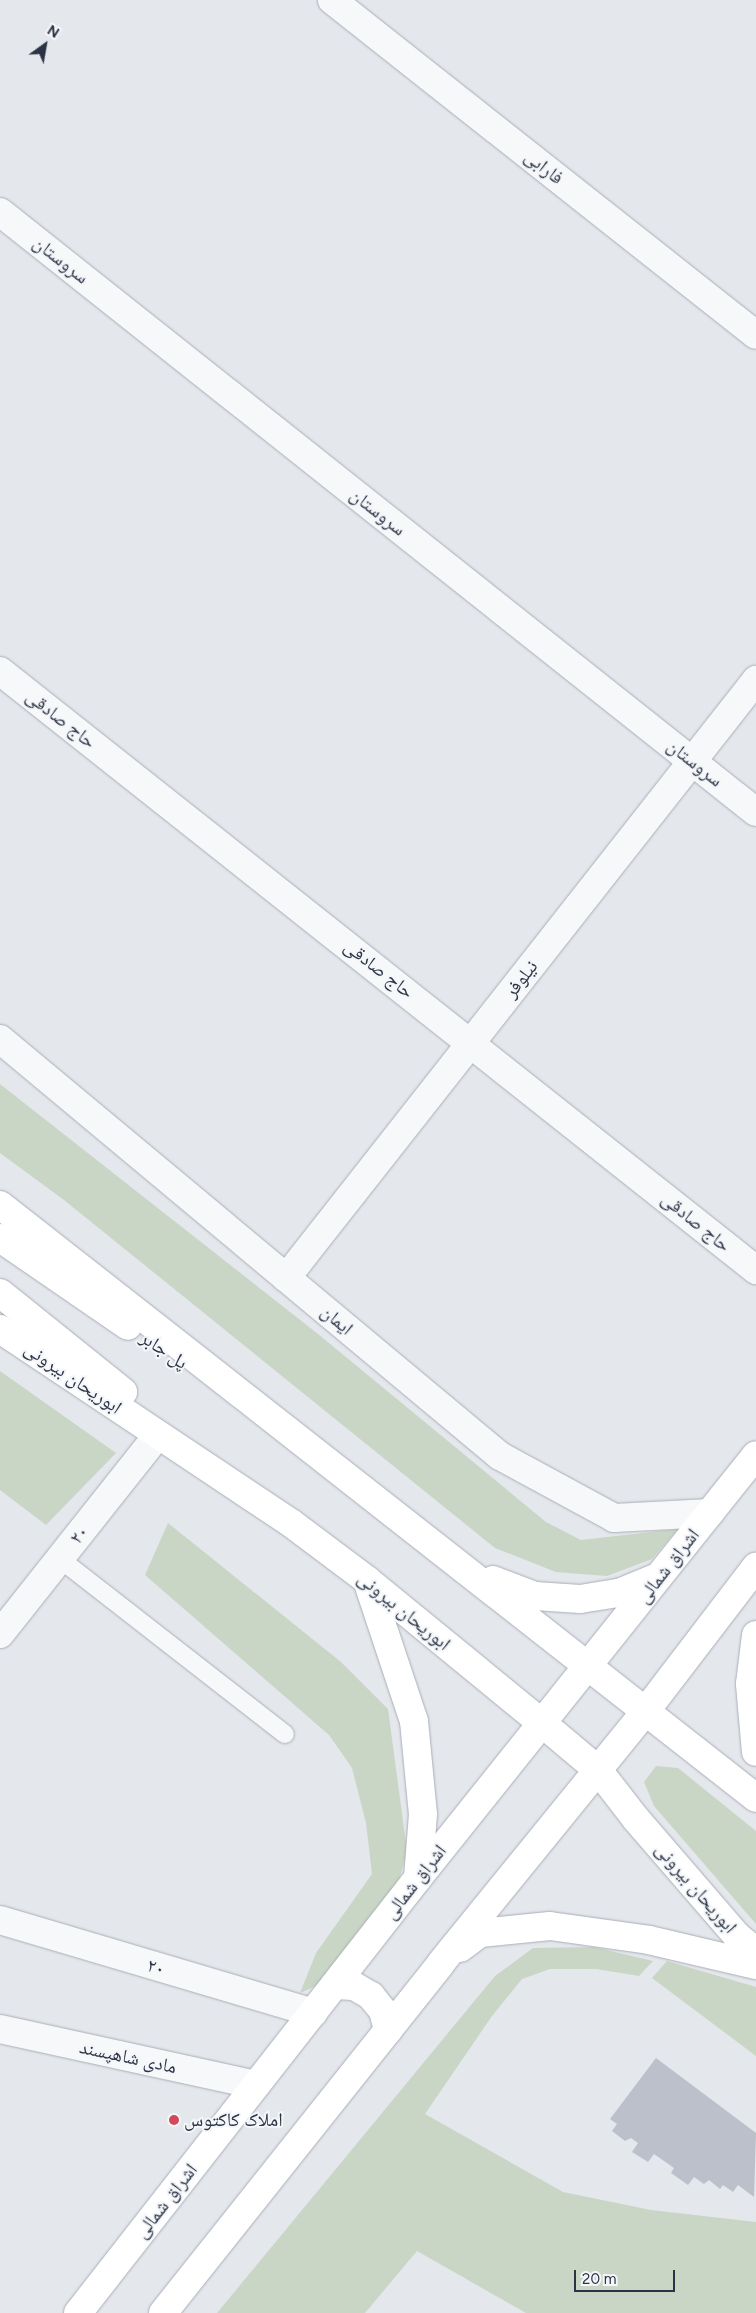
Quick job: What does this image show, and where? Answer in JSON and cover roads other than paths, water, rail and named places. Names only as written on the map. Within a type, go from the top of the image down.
[{"type":"main road","points":[[0,1204],[326,1463],[588,1665],[756,1798]]},
{"type":"main road","name":"پل جابر","points":[[0,1238],[281,1427],[326,1463]]},
{"type":"main road","points":[[0,1293],[291,1523]]},
{"type":"main road","name":"ابوریحان بیرونی","points":[[0,1329],[291,1523],[367,1580],[542,1723],[598,1770],[636,1819],[737,1936],[756,1952]]},
{"type":"main road","name":"اشراق شمالی","points":[[78,2313],[418,1878],[756,1455]]},
{"type":"main road","points":[[457,1563],[535,1596],[580,1599],[619,1593],[660,1576]]},
{"type":"main road","points":[[163,2313],[441,1963],[645,1712],[756,1567]]},
{"type":"main road","points":[[367,1580],[414,1721],[424,1814],[418,1878]]},
{"type":"main road","points":[[756,1635],[750,1684],[756,1752]]},
{"type":"main road","points":[[441,1963],[480,1933],[550,1926],[649,1940],[756,1965]]},
{"type":"main road","points":[[335,1985],[354,1986],[371,1996],[383,2011],[388,2030]]},
{"type":"street","name":"فارابی","points":[[332,0],[756,335]]},
{"type":"street","name":"سروستان","points":[[0,212],[756,812]]},
{"type":"street","name":"حاج صادقی","points":[[0,671],[471,1042],[756,1270]]},
{"type":"street","name":"نیلوفر","points":[[286,1278],[756,680]]},
{"type":"street","name":"ایمان","points":[[0,1039],[500,1456],[614,1518],[710,1513]]},
{"type":"street","name":"۲۰","points":[[0,1634],[158,1436]]},
{"type":"street","name":"۲۰","points":[[0,1920],[313,2013]]},
{"type":"street","name":"مادی شاهپسند","points":[[0,2029],[256,2085]]},
{"type":"lane","points":[[60,1559],[285,1734]]},
{"type":"place","name":"املاک کاکتوس","points":[[174,2120]]}]
